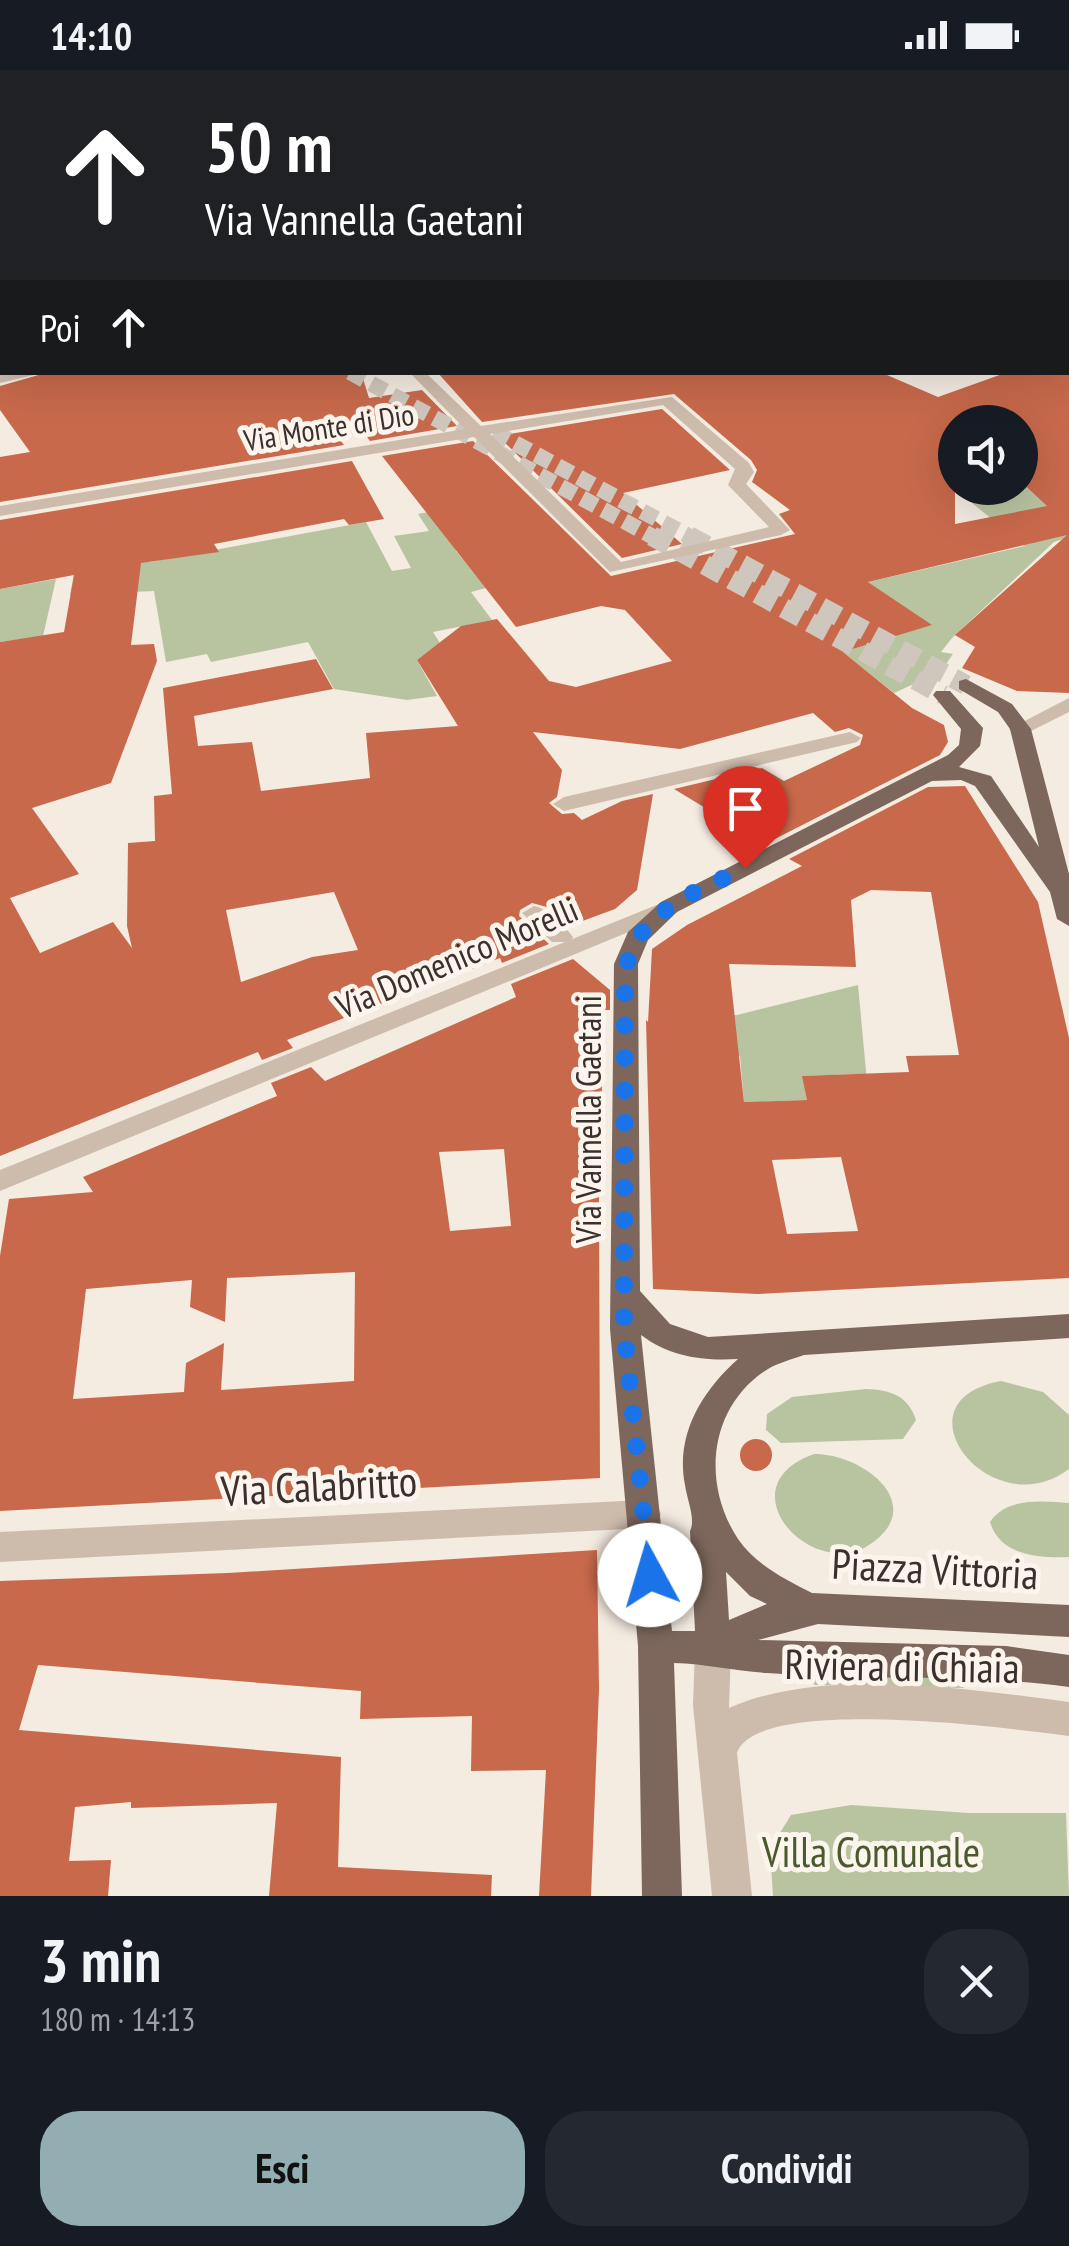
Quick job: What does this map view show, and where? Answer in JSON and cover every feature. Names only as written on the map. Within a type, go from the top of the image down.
[{"type":"main road","points":[[966,685],[1005,708],[1020,729],[1067,910]]},
{"type":"main road","name":"Via Domenico Morelli","points":[[669,907],[931,776],[962,755],[972,738],[969,720],[943,695]]},
{"type":"main road","points":[[931,776],[964,773],[985,783],[1067,910]]},
{"type":"main road","name":"Via Vannella Gaetani","points":[[624,1289],[625,975],[637,937],[669,907]]},
{"type":"main road","points":[[624,1289],[656,1646],[662,1896]]},
{"type":"main road","name":"Piazza Vittoria","points":[[624,1289],[632,1308],[648,1324],[682,1344],[716,1349],[1069,1326]]},
{"type":"main road","name":"Piazza Vittoria","points":[[1032,1328],[1069,1337]]},
{"type":"main road","name":"Piazza Vittoria","points":[[807,1341],[756,1364],[711,1407],[701,1440],[704,1511],[726,1554],[757,1582],[796,1604],[838,1612],[1069,1621]]},
{"type":"main road","points":[[704,1511],[713,1648]]},
{"type":"main road","points":[[713,1648],[746,1627],[780,1614],[838,1612]]},
{"type":"main road","points":[[656,1646],[713,1648],[750,1656],[1006,1662],[1069,1671]]},
{"type":"street","points":[[419,375],[477,431]]},
{"type":"street","name":"Via Monte di Dio","points":[[0,511],[477,431],[666,400],[743,467],[738,488],[782,529],[618,568],[477,431]]},
{"type":"street","points":[[1020,729],[1069,704]]},
{"type":"street","points":[[564,804],[850,738]]},
{"type":"street","name":"Via Domenico Morelli","points":[[0,1181],[669,907]]},
{"type":"street","points":[[534,913],[561,937]]},
{"type":"street","name":"Via Calabritto","points":[[0,1547],[644,1514]]},
{"type":"street","points":[[713,1648],[712,1705],[732,1896]]},
{"type":"street","name":"Riviera di Chiaia","points":[[718,1764],[723,1736],[741,1720],[795,1706],[1020,1712],[1069,1719]]},
{"type":"green space","points":[[1038,498],[1057,515],[1069,537],[1054,542],[952,638],[941,652],[953,654],[940,672],[894,693],[843,652],[931,625],[868,582],[1025,546],[974,505],[1038,505]]},
{"type":"green space","points":[[444,509],[456,551],[486,588],[471,592],[492,620],[433,632],[440,643],[417,660],[437,696],[407,700],[334,689],[308,642],[211,662],[207,654],[166,662],[154,591],[70,595],[76,563],[150,562],[366,522],[392,571],[411,568],[394,536],[429,531],[418,514]]},
{"type":"green space","points":[[56,579],[43,636],[0,642],[0,589]]},
{"type":"green space","points":[[858,985],[870,1114],[860,1074],[803,1076],[807,1100],[744,1102],[740,1056],[718,1055],[715,1016],[737,1015]]},
{"type":"green space","points":[[1001,1381],[1043,1392],[1069,1415],[1069,1469],[1039,1483],[1010,1483],[984,1472],[964,1455],[954,1433],[954,1411],[969,1393]]},
{"type":"green space","points":[[866,1389],[890,1393],[908,1405],[916,1420],[903,1439],[781,1443],[766,1430],[767,1414],[792,1397]]},
{"type":"green space","points":[[814,1454],[852,1462],[882,1484],[891,1498],[893,1513],[887,1528],[872,1543],[849,1553],[826,1551],[804,1542],[787,1527],[777,1508],[776,1488],[788,1469]]},
{"type":"green space","points":[[1069,1503],[1069,1557],[1022,1553],[1002,1542],[990,1522],[1015,1504]]},
{"type":"green space","points":[[810,1673],[966,1678],[969,1682],[963,1688],[815,1685],[807,1678]]},
{"type":"green space","name":"Villa Comunale","points":[[851,1805],[969,1813],[1066,1813],[1069,1896],[773,1896],[770,1849],[791,1815]]},
{"type":"building","points":[[38,375],[362,375],[369,398],[422,390],[457,426],[370,441],[361,429],[341,441],[344,445],[0,502],[0,457],[30,452],[0,410],[0,386]]},
{"type":"building","points":[[440,375],[887,375],[938,397],[1000,375],[1069,375],[1069,693],[1017,691],[962,668],[975,647],[955,635],[1067,535],[868,582],[932,625],[843,652],[912,708],[944,725],[948,742],[940,755],[765,844],[674,789],[762,768],[784,781],[860,745],[863,735],[849,728],[835,732],[813,713],[680,749],[533,732],[562,770],[557,797],[549,803],[562,814],[574,813],[582,820],[622,801],[653,794],[637,890],[615,909],[569,926],[547,907],[532,903],[520,910],[519,916],[549,944],[502,963],[500,958],[287,1040],[293,1048],[262,1060],[258,1052],[0,1156],[0,642],[64,632],[74,575],[0,589],[0,520],[352,461],[384,519],[349,525],[344,519],[214,544],[219,552],[141,563],[131,645],[154,644],[157,661],[111,783],[32,808],[79,874],[10,898],[40,953],[113,922],[132,948],[127,926],[128,843],[155,841],[154,796],[172,794],[163,688],[316,659],[333,689],[194,716],[198,746],[252,742],[261,791],[370,778],[366,733],[458,726],[417,660],[461,626],[497,619],[549,681],[576,687],[672,661],[625,610],[601,606],[516,627],[382,456],[473,441],[611,576],[795,534],[779,514],[790,510],[752,482],[757,470],[751,460],[674,394],[482,422]],"holes":[[[334,892],[358,950],[312,957],[241,982],[226,910]]]},
{"type":"building","points":[[662,409],[730,470],[623,493],[682,544],[622,558],[498,436]]},
{"type":"building","points":[[965,786],[1038,902],[1069,1038],[1069,1278],[758,1294],[653,1289],[646,1020],[652,949],[687,925],[802,866],[789,859],[928,787]],"holes":[[[871,890],[931,892],[959,1055],[906,1056],[909,1072],[802,1076],[807,1100],[744,1102],[729,964],[856,967],[851,900]],[[841,1157],[858,1231],[787,1234],[772,1160]]]},
{"type":"building","points":[[573,959],[610,990],[610,1010],[604,1010],[599,1201],[600,1478],[0,1511],[0,1256],[9,1199],[93,1192],[83,1177],[277,1096],[271,1083],[311,1067],[325,1081],[516,997],[511,984]],"holes":[[[504,1149],[511,1226],[450,1231],[439,1152]],[[355,1272],[354,1381],[221,1390],[224,1343],[186,1363],[184,1392],[73,1399],[86,1289],[192,1280],[190,1307],[225,1322],[227,1278]]]},
{"type":"building","points":[[756,1439],[767,1444],[772,1455],[767,1466],[756,1471],[745,1466],[740,1455],[745,1444]]},
{"type":"building","points":[[597,1550],[599,1689],[591,1896],[539,1896],[546,1770],[471,1771],[472,1716],[360,1719],[361,1691],[38,1665],[19,1730],[341,1757],[338,1867],[492,1875],[491,1896],[269,1896],[277,1803],[131,1808],[131,1802],[75,1807],[69,1861],[111,1860],[108,1896],[0,1896],[0,1581],[228,1573]]},
{"type":"tunnel","points":[[356,375],[657,539]]},
{"type":"tunnel","points":[[494,432],[694,539]]},
{"type":"tunnel","points":[[652,536],[943,695]]},
{"type":"tunnel","points":[[689,536],[966,685]]},
{"type":"route","points":[[650,1575],[624,1330],[626,964],[637,937],[653,918],[745,868]]}]
